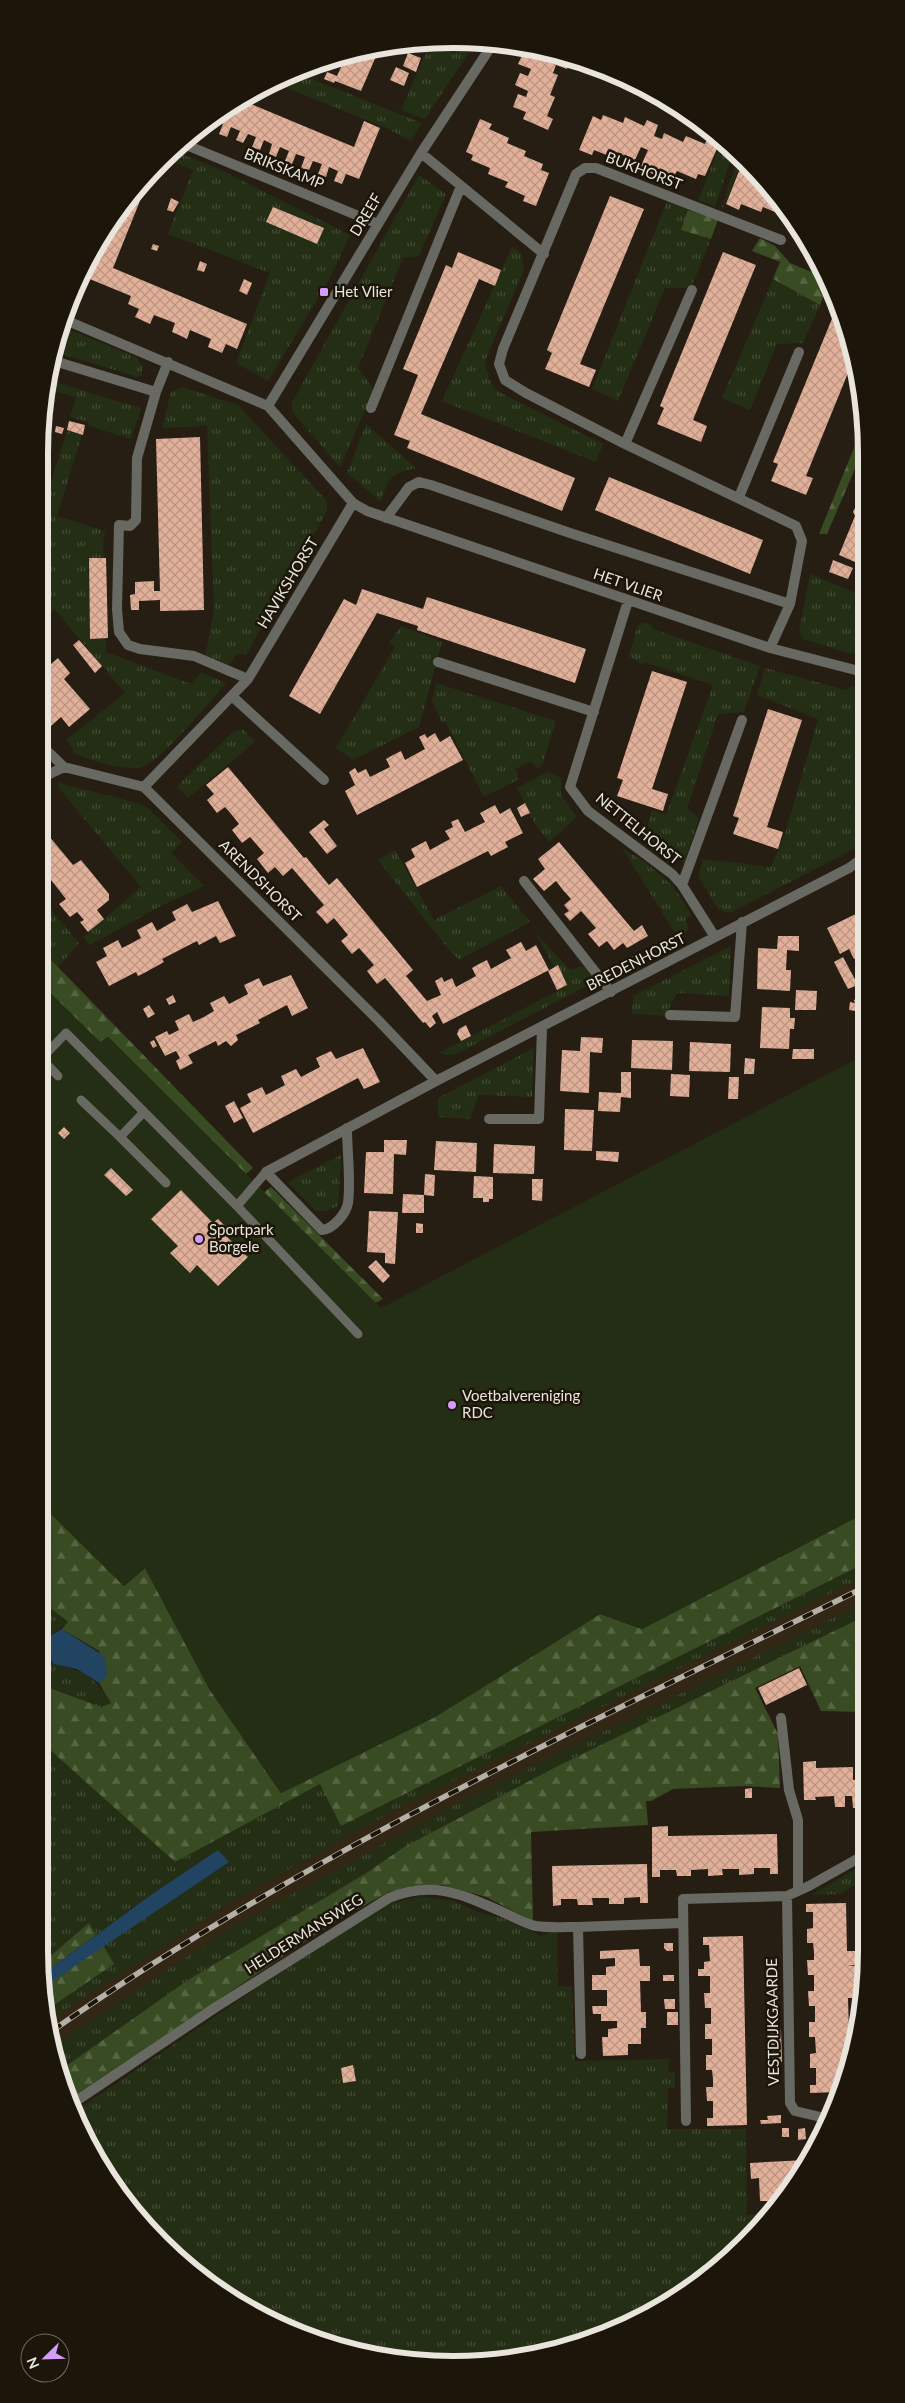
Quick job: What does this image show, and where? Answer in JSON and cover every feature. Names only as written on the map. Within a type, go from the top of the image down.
[{"type":"street","name":"DREEF","points":[[268,406],[421,154],[489,49]]},
{"type":"street","name":"BRIKSKAMP","points":[[188,146],[378,224]]},
{"type":"street","points":[[421,154],[544,254]]},
{"type":"street","name":"BUKHORST","points":[[770,648],[790,604],[802,541],[796,526],[624,444],[505,380],[499,364],[502,349],[544,254],[576,174],[585,168],[596,168],[781,240]]},
{"type":"street","points":[[371,408],[461,186]]},
{"type":"street","points":[[624,444],[692,290]]},
{"type":"street","name":"HET VLIER","points":[[69,322],[268,406],[353,503],[367,511],[770,648],[858,671]]},
{"type":"street","points":[[740,498],[799,352]]},
{"type":"street","points":[[58,362],[156,392]]},
{"type":"street","points":[[168,362],[156,392],[137,458],[136,520],[130,526],[119,525],[116,550],[119,632],[128,645],[140,649],[194,656],[248,679]]},
{"type":"street","name":"HET VLIER","points":[[386,518],[409,487],[419,482],[790,604]]},
{"type":"street","name":"HAVIKSHORST","points":[[144,787],[248,679],[353,503]]},
{"type":"street","name":"NETTELHORST","points":[[628,601],[570,787],[588,811],[672,874],[682,885],[716,937]]},
{"type":"street","points":[[438,662],[594,712]]},
{"type":"street","points":[[232,697],[324,780]]},
{"type":"street","name":"NETTELHORST","points":[[682,885],[742,720]]},
{"type":"street","points":[[48,752],[64,767],[144,787]]},
{"type":"street","points":[[48,775],[64,767]]},
{"type":"street","name":"ARENDSHORST","points":[[144,787],[352,994],[436,1081]]},
{"type":"street","name":"BREDENHORST","points":[[266,1172],[436,1081],[849,868],[858,861]]},
{"type":"street","points":[[524,881],[611,992]]},
{"type":"street","points":[[670,1015],[735,1017],[742,922]]},
{"type":"street","points":[[489,1118],[539,1119],[542,1028]]},
{"type":"street","points":[[266,1172],[322,1230],[329,1230],[348,1205],[348,1128]]},
{"type":"street","points":[[781,1718],[789,1790],[798,1820],[798,1890]]},
{"type":"street","points":[[686,2121],[683,1898],[787,1896],[858,1858]]},
{"type":"street","name":"HELDERMANSWEG","points":[[76,2101],[216,2007],[390,1898],[401,1893],[413,1890],[448,1891],[474,1899],[536,1926],[578,1927]]},
{"type":"street","name":"VESTDIJKGAARDE","points":[[787,1896],[790,2104],[794,2111],[822,2117]]},
{"type":"street","points":[[581,2054],[578,1927],[682,1923]]},
{"type":"lane","points":[[48,1050],[66,1033],[237,1206],[358,1334]]},
{"type":"lane","points":[[48,1067],[58,1076]]},
{"type":"lane","points":[[81,1100],[166,1183]]},
{"type":"lane","points":[[120,1137],[143,1113]]},
{"type":"lane","points":[[237,1206],[266,1172]]},
{"type":"shaded area","points":[[858,1540],[858,1641],[755,1687],[361,1906],[75,2096],[55,2030],[49,1990],[248,1862]]},
{"type":"green space","points":[[428,48],[472,48],[425,119],[401,110]]},
{"type":"green space","points":[[304,76],[422,123],[411,141],[384,127],[281,86]]},
{"type":"green space","points":[[719,147],[731,159],[715,207],[698,200]]},
{"type":"green space","points":[[180,153],[221,170],[350,235],[330,278],[268,381],[236,363],[270,273],[168,234],[193,170],[171,161]]},
{"type":"green space","points":[[736,163],[740,167],[721,210]]},
{"type":"green space","points":[[419,175],[446,194],[419,256],[403,258],[358,368],[374,390],[340,467],[293,413],[291,404]]},
{"type":"green space","points":[[667,201],[688,210],[681,230],[711,239],[691,288],[665,288],[618,401],[592,389]]},
{"type":"green space","points":[[688,210],[718,220],[711,239],[681,230]]},
{"type":"green space","points":[[760,238],[775,246],[790,263],[816,274],[825,293],[820,305],[773,279],[780,262],[752,251]]},
{"type":"green space","points":[[512,247],[521,253],[524,270],[485,361],[490,379],[494,387],[501,393],[603,444],[596,462],[442,401]]},
{"type":"green space","points":[[773,279],[820,305],[803,343],[777,344],[750,410],[722,398]]},
{"type":"green space","points":[[67,329],[136,357],[142,366],[142,375],[138,377],[60,353]]},
{"type":"green space","points":[[54,382],[141,408],[131,439],[89,426],[89,422],[70,417],[76,397],[52,390]]},
{"type":"green space","points":[[182,387],[238,405],[327,501],[327,511],[246,655],[238,653],[229,665],[205,656],[214,611],[207,426],[162,428],[171,392]]},
{"type":"green space","points":[[366,424],[416,468],[401,472],[391,478],[381,502],[347,473]]},
{"type":"green space","points":[[67,431],[82,435],[57,516],[105,531],[103,543],[104,558],[88,559],[90,639],[106,638],[106,652],[191,684],[201,672],[226,683],[187,728],[163,752],[144,766],[137,768],[119,767],[88,759],[73,752],[72,747],[66,740],[125,693],[55,610],[48,616],[48,491]]},
{"type":"green space","points":[[856,443],[858,444],[858,462],[827,534],[819,534]]},
{"type":"green space","points":[[810,574],[858,594],[858,654],[848,653],[803,639],[799,632]]},
{"type":"green space","points":[[651,624],[653,629],[760,666],[744,712],[718,714],[687,808],[699,818],[684,863],[645,835],[652,810],[666,815],[713,685],[644,662],[643,665],[629,656],[638,625]]},
{"type":"green space","points":[[401,626],[442,642],[419,727],[353,760],[336,748],[395,647],[389,643]]},
{"type":"green space","points":[[765,668],[846,690],[852,686],[858,687],[858,844],[854,849],[730,913],[719,910],[698,876],[703,859],[771,867],[785,834],[818,719],[757,695]]},
{"type":"green space","points":[[436,683],[556,721],[543,763],[538,769],[531,761],[515,769],[519,779],[484,797],[445,721],[442,723],[432,701]]},
{"type":"green space","points":[[243,729],[255,742],[188,798],[177,786],[233,732]]},
{"type":"green space","points":[[547,772],[561,778],[561,795],[577,817],[549,842],[535,824],[517,788]]},
{"type":"green space","points":[[58,781],[63,784],[137,803],[148,808],[182,842],[171,853],[204,886],[159,907],[90,945],[83,937],[141,887],[58,787]]},
{"type":"green space","points":[[622,848],[646,863],[673,886],[692,916],[686,918],[688,928],[685,936],[613,973],[608,969],[675,933]]},
{"type":"green space","points":[[395,850],[434,920],[501,886],[530,922],[459,960],[378,860]]},
{"type":"green space","points":[[48,906],[79,943],[58,967],[48,957]]},
{"type":"green space","points":[[535,932],[570,970],[585,965],[598,980],[456,1054],[439,1053],[565,987]]},
{"type":"green space","points":[[731,946],[729,996],[677,993],[665,1016],[632,1014],[633,996]]},
{"type":"green space","points":[[48,957],[253,1168],[246,1174],[108,1037],[100,1042],[48,991]]},
{"type":"green space","name":"Voetbalvereniging RDC","points":[[48,991],[100,1042],[108,1037],[381,1308],[858,1058],[858,1517],[642,1629],[600,1614],[435,1717],[281,1793],[210,1690],[145,1568],[124,1586],[48,1511]]},
{"type":"green space","points":[[534,1048],[532,1097],[479,1095],[470,1119],[438,1117],[438,1098]]},
{"type":"green space","points":[[341,1155],[338,1206],[326,1211],[316,1211],[288,1182]]},
{"type":"green space","points":[[271,1187],[383,1299],[367,1307],[259,1196]]},
{"type":"green space","points":[[48,1511],[124,1586],[145,1568],[210,1690],[281,1793],[435,1717],[600,1614],[642,1629],[858,1517],[858,1567],[341,1826],[320,1784],[175,1862],[48,1748],[48,1687],[101,1707],[111,1703],[99,1683],[107,1674],[99,1651],[62,1629],[68,1622],[53,1610],[48,1610]]},
{"type":"green space","points":[[858,1567],[858,1579],[391,1812],[224,1906],[53,2018],[52,2007],[114,1964],[103,1945],[228,1862],[218,1850],[96,1935],[89,1924],[48,1958],[48,1748],[175,1862],[320,1784],[342,1826]]},
{"type":"green space","points":[[858,1605],[858,1619],[554,1768],[404,1847],[368,1872],[188,1980],[65,2067],[58,2042],[228,1930],[445,1810]]},
{"type":"green space","points":[[48,1610],[53,1610],[68,1623],[50,1636],[48,1642]]},
{"type":"green space","points":[[858,1619],[858,1712],[821,1711],[800,1666],[755,1688],[778,1734],[780,1788],[745,1786],[673,1789],[651,1801],[646,1801],[648,1825],[531,1832],[533,1921],[486,1897],[443,1885],[413,1886],[389,1892],[331,1924],[74,2096],[65,2067],[188,1980],[368,1872],[404,1847],[554,1768]]},
{"type":"green space","points":[[48,1655],[54,1664],[81,1672],[99,1686],[111,1703],[101,1708],[48,1687]]},
{"type":"green space","points":[[858,1868],[858,1883],[840,1894],[811,1895]]},
{"type":"green space","points":[[421,1896],[454,1901],[480,1913],[516,1921],[540,1936],[557,1931],[558,1986],[572,1987],[575,2061],[669,2059],[668,2072],[675,2072],[675,2088],[668,2088],[667,2129],[746,2129],[747,2215],[758,2214],[757,2218],[720,2255],[699,2272],[678,2287],[632,2314],[583,2334],[557,2342],[532,2348],[479,2355],[452,2356],[400,2352],[373,2348],[322,2334],[273,2314],[250,2301],[227,2287],[185,2255],[148,2218],[131,2197],[102,2153],[79,2108],[261,1985],[391,1903]]},
{"type":"green space","points":[[89,1923],[96,1935],[48,1970],[48,1958]]},
{"type":"green space","points":[[103,1945],[114,1964],[52,2007],[49,1983]]},
{"type":"water","points":[[62,1629],[104,1656],[107,1674],[99,1683],[77,1669],[54,1664],[48,1655],[50,1636]]},
{"type":"water","points":[[218,1850],[229,1862],[49,1983],[48,1970],[151,1895]]},
{"type":"building","points":[[408,53],[421,58],[416,72],[403,66]]},
{"type":"building","points":[[377,54],[361,91],[324,79],[327,72],[337,76],[341,67],[336,65]]},
{"type":"building","points":[[523,54],[542,59],[543,58],[569,65],[567,69],[556,65],[553,73],[558,75],[550,95],[555,97],[547,116],[553,119],[548,130],[523,119],[526,112],[513,107],[518,94],[526,97],[528,91],[515,85],[520,73],[528,76],[531,69],[518,64]]},
{"type":"building","points":[[396,67],[409,73],[404,86],[390,80]]},
{"type":"building","points":[[248,103],[354,147],[364,121],[380,128],[359,179],[346,174],[342,184],[334,181],[338,171],[329,167],[326,177],[318,174],[322,164],[313,161],[309,170],[301,168],[305,157],[296,154],[292,164],[285,161],[289,151],[280,147],[276,157],[269,154],[272,144],[264,140],[260,150],[252,147],[256,137],[248,134],[243,143],[236,140],[240,131],[231,127],[227,137],[219,134],[223,124],[219,122]]},
{"type":"building","points":[[603,115],[623,123],[625,117],[644,126],[647,120],[658,125],[654,136],[662,139],[664,133],[683,142],[686,136],[705,144],[707,139],[718,146],[705,176],[698,174],[696,179],[677,171],[674,176],[655,168],[653,174],[640,168],[648,150],[641,147],[635,160],[616,152],[614,158],[594,150],[592,155],[579,150],[593,116],[601,120]]},
{"type":"building","points":[[480,119],[492,124],[489,129],[509,138],[507,143],[526,151],[524,156],[543,164],[541,170],[549,173],[536,206],[523,201],[525,196],[505,187],[508,182],[488,174],[490,168],[471,160],[473,155],[466,152]]},
{"type":"building","points":[[739,171],[747,175],[757,185],[780,214],[763,207],[761,212],[741,204],[739,210],[726,204]]},
{"type":"building","points":[[145,189],[113,268],[247,324],[237,349],[226,344],[222,353],[208,347],[211,339],[190,330],[187,339],[172,332],[175,323],[154,315],[150,324],[135,317],[139,309],[128,304],[131,296],[87,278],[116,227]]},
{"type":"building","points":[[610,196],[644,209],[580,364],[596,370],[589,387],[545,369],[552,353],[547,350]]},
{"type":"building","points":[[171,198],[179,202],[173,212],[167,210]]},
{"type":"building","points":[[273,207],[324,228],[317,244],[266,222]]},
{"type":"building","points":[[153,244],[159,246],[157,251],[151,249]]},
{"type":"building","points":[[458,252],[501,270],[495,286],[479,279],[421,414],[575,478],[562,511],[407,448],[410,441],[394,435],[418,375],[403,369],[446,265],[452,268]]},
{"type":"building","points":[[723,252],[756,265],[693,420],[707,426],[701,442],[657,424],[664,408],[660,406]]},
{"type":"building","points":[[200,261],[207,264],[204,272],[197,270]]},
{"type":"building","points":[[244,279],[252,283],[247,295],[239,291]]},
{"type":"building","points":[[833,315],[849,370],[806,476],[813,478],[806,495],[771,481],[778,464],[773,462]]},
{"type":"building","points":[[69,421],[85,425],[83,435],[67,430]]},
{"type":"building","points":[[56,426],[64,428],[62,434],[55,432]]},
{"type":"building","points":[[200,437],[204,610],[160,611],[160,600],[139,601],[139,610],[131,610],[130,595],[135,594],[135,582],[154,581],[154,591],[160,591],[156,439]]},
{"type":"building","points":[[609,477],[763,540],[750,574],[595,510]]},
{"type":"building","points":[[857,504],[858,555],[855,562],[839,555],[855,516],[853,512]]},
{"type":"building","points":[[89,558],[106,558],[108,638],[90,639]]},
{"type":"building","points":[[833,560],[853,568],[848,579],[829,572]]},
{"type":"building","points":[[362,589],[423,609],[427,597],[586,649],[575,683],[417,630],[418,626],[377,613],[320,714],[289,696],[344,599],[356,605]]},
{"type":"building","points":[[79,640],[102,666],[95,673],[73,645]]},
{"type":"building","points":[[58,658],[70,673],[64,679],[90,709],[69,727],[61,717],[51,726],[48,723],[48,707],[50,705],[48,702],[48,660],[51,664]]},
{"type":"building","points":[[652,671],[687,682],[652,789],[668,794],[663,811],[617,796],[623,780],[617,778]]},
{"type":"building","points":[[768,709],[802,720],[767,827],[783,832],[778,849],[733,834],[739,818],[733,816]]},
{"type":"building","points":[[435,733],[440,742],[450,736],[463,760],[357,815],[345,791],[355,785],[349,772],[355,768],[358,773],[366,769],[370,777],[390,767],[386,759],[393,755],[401,751],[405,760],[425,749],[419,737],[425,734],[427,738]]},
{"type":"building","points":[[228,767],[329,885],[337,878],[413,970],[406,976],[427,1001],[441,995],[435,981],[442,977],[444,982],[452,978],[456,987],[476,976],[472,968],[479,964],[487,960],[491,969],[511,958],[506,950],[521,942],[526,951],[536,945],[549,970],[443,1024],[437,1012],[432,1016],[436,1023],[430,1028],[425,1022],[423,1023],[385,978],[377,984],[367,971],[374,965],[359,948],[352,954],[341,941],[348,935],[334,918],[327,924],[316,912],[324,905],[292,868],[283,876],[275,867],[268,873],[257,859],[264,853],[250,837],[242,843],[232,830],[239,824],[232,815],[225,807],[217,813],[207,800],[214,794],[206,785]]},
{"type":"building","points":[[525,803],[530,813],[521,817],[517,808]]},
{"type":"building","points":[[495,805],[500,814],[510,808],[523,833],[505,842],[508,847],[491,856],[488,851],[417,887],[405,863],[415,857],[411,849],[426,841],[430,850],[450,839],[445,831],[453,827],[451,822],[458,819],[465,832],[485,822],[480,813]]},
{"type":"building","points":[[324,820],[329,825],[324,829],[337,846],[327,854],[309,832]]},
{"type":"building","points":[[48,835],[73,865],[81,860],[109,894],[109,900],[97,910],[104,919],[88,932],[80,922],[84,920],[77,912],[70,917],[59,904],[66,899],[51,880],[48,883]]},
{"type":"building","points":[[559,842],[634,931],[642,925],[648,936],[627,948],[623,943],[614,950],[607,941],[599,947],[588,934],[596,928],[581,911],[570,921],[564,914],[569,911],[564,905],[571,899],[556,881],[544,891],[533,879],[545,869],[538,859]]},
{"type":"building","points":[[218,901],[236,936],[220,943],[216,936],[199,945],[197,941],[162,959],[164,962],[146,972],[138,976],[136,972],[109,986],[96,962],[107,956],[103,948],[118,940],[122,948],[132,943],[141,938],[137,930],[152,922],[157,931],[176,920],[172,912],[187,904],[192,912]]},
{"type":"building","points":[[858,913],[858,957],[854,959],[849,949],[840,954],[827,928]]},
{"type":"building","points":[[778,936],[799,936],[799,951],[787,950],[786,970],[791,970],[790,991],[757,989],[758,948],[777,949]]},
{"type":"building","points":[[843,957],[858,985],[848,989],[834,962]]},
{"type":"building","points":[[558,965],[567,985],[557,990],[548,971]]},
{"type":"building","points":[[291,975],[308,1008],[292,1016],[287,1005],[258,1020],[260,1023],[236,1035],[238,1040],[231,1046],[226,1041],[218,1046],[216,1041],[188,1055],[193,1063],[180,1070],[176,1061],[180,1058],[176,1051],[165,1056],[155,1037],[167,1031],[169,1035],[179,1030],[175,1021],[189,1014],[193,1022],[204,1017],[214,1011],[210,1003],[224,996],[229,1004],[248,994],[244,985],[259,978],[263,986]]},
{"type":"building","points":[[796,990],[817,991],[816,1010],[795,1010]]},
{"type":"building","points":[[173,995],[176,1002],[169,1005],[166,999]]},
{"type":"building","points":[[858,998],[858,1008],[856,1004],[856,1011],[849,1010],[850,1002],[855,1003],[854,1000]]},
{"type":"building","points":[[149,1005],[155,1014],[148,1018],[143,1009]]},
{"type":"building","points":[[762,1007],[790,1008],[790,1018],[795,1018],[794,1029],[790,1029],[789,1049],[760,1048]]},
{"type":"building","points":[[466,1025],[471,1036],[461,1041],[457,1034],[459,1029]]},
{"type":"building","points":[[581,1037],[603,1038],[602,1053],[590,1052],[589,1093],[560,1091],[562,1050],[580,1051]]},
{"type":"building","points":[[154,1040],[157,1046],[153,1048],[150,1042]]},
{"type":"building","points":[[632,1040],[673,1041],[672,1070],[631,1068]]},
{"type":"building","points":[[690,1042],[731,1044],[730,1072],[689,1071]]},
{"type":"building","points":[[363,1048],[380,1082],[364,1089],[358,1078],[253,1133],[240,1108],[251,1102],[247,1094],[262,1087],[266,1095],[285,1085],[281,1076],[296,1069],[301,1077],[320,1067],[316,1058],[331,1051],[336,1059]]},
{"type":"building","points":[[793,1049],[814,1049],[814,1059],[792,1059]]},
{"type":"building","points":[[745,1058],[755,1059],[754,1074],[744,1074]]},
{"type":"building","points":[[621,1072],[631,1072],[631,1098],[621,1097],[620,1112],[598,1111],[599,1092],[621,1093]]},
{"type":"building","points":[[671,1074],[690,1075],[689,1097],[670,1096]]},
{"type":"building","points":[[729,1077],[739,1077],[738,1099],[728,1099]]},
{"type":"building","points":[[234,1101],[243,1118],[234,1123],[225,1106]]},
{"type":"building","points":[[565,1109],[594,1110],[592,1151],[564,1150]]},
{"type":"building","points":[[64,1127],[70,1133],[64,1139],[58,1133]]},
{"type":"building","points":[[384,1140],[407,1140],[406,1155],[394,1154],[393,1194],[364,1193],[366,1152],[384,1152]]},
{"type":"building","points":[[436,1141],[477,1143],[476,1172],[434,1170]]},
{"type":"building","points":[[494,1144],[535,1146],[534,1174],[493,1173]]},
{"type":"building","points":[[596,1151],[619,1152],[618,1162],[596,1160]]},
{"type":"building","points":[[111,1168],[133,1190],[126,1196],[104,1175]]},
{"type":"building","points":[[425,1174],[435,1175],[434,1196],[424,1195]]},
{"type":"building","points":[[474,1176],[493,1177],[493,1199],[489,1199],[489,1202],[483,1202],[483,1198],[473,1198]]},
{"type":"building","points":[[532,1179],[543,1179],[542,1201],[532,1200]]},
{"type":"building","name":"Sportpark Borgele","points":[[181,1190],[213,1223],[218,1219],[226,1227],[221,1231],[248,1257],[218,1286],[197,1265],[190,1273],[170,1253],[178,1246],[151,1219]]},
{"type":"building","points":[[403,1194],[424,1195],[424,1213],[402,1213]]},
{"type":"building","points":[[369,1211],[398,1212],[395,1264],[385,1263],[385,1253],[367,1252]]},
{"type":"building","points":[[416,1223],[423,1224],[423,1233],[416,1233]]},
{"type":"building","points":[[376,1260],[390,1276],[383,1283],[368,1267]]},
{"type":"building","points":[[799,1668],[807,1685],[766,1705],[758,1688]]},
{"type":"building","points":[[816,1761],[816,1768],[853,1767],[853,1780],[858,1780],[858,1808],[853,1808],[852,1796],[845,1796],[845,1807],[835,1807],[834,1796],[815,1797],[816,1800],[804,1800],[803,1762]]},
{"type":"building","points":[[752,1788],[752,1798],[745,1798],[745,1789]]},
{"type":"building","points":[[668,1826],[668,1836],[777,1834],[778,1874],[770,1874],[770,1868],[754,1868],[754,1874],[739,1875],[739,1869],[722,1869],[723,1875],[708,1876],[708,1869],[691,1870],[691,1876],[677,1876],[676,1870],[660,1870],[660,1877],[652,1877],[652,1827]]},
{"type":"building","points":[[647,1864],[648,1903],[640,1903],[640,1897],[624,1898],[624,1904],[609,1904],[609,1898],[592,1898],[593,1905],[578,1905],[577,1899],[561,1899],[561,1905],[553,1906],[552,1866]]},
{"type":"building","points":[[846,1903],[847,1951],[855,1951],[855,1965],[847,1966],[857,1966],[855,1998],[848,1998],[849,2034],[832,2092],[810,2093],[810,2085],[816,2085],[816,2068],[810,2068],[810,2054],[816,2053],[815,2037],[809,2037],[809,2022],[815,2022],[815,2006],[809,2006],[808,1991],[814,1991],[814,1975],[808,1975],[807,1960],[814,1960],[814,1952],[813,1943],[807,1943],[807,1929],[813,1928],[813,1912],[806,1912],[806,1904]]},
{"type":"building","points":[[743,1936],[747,2125],[707,2126],[707,2118],[713,2118],[713,2101],[707,2101],[706,2087],[713,2087],[713,2079],[712,2070],[706,2070],[706,2055],[712,2055],[712,2039],[705,2039],[705,2024],[711,2024],[711,2008],[705,2008],[704,1993],[710,1993],[710,1976],[698,1976],[698,1969],[704,1969],[704,1962],[710,1961],[709,1945],[703,1945],[703,1937]]},
{"type":"building","points":[[664,1943],[673,1943],[673,1951],[667,1951],[664,1948]]},
{"type":"building","points":[[639,1949],[640,1966],[650,1966],[650,1981],[640,1981],[641,2012],[646,2012],[646,2028],[641,2028],[641,2044],[628,2044],[628,2055],[603,2056],[602,2037],[608,2037],[608,2029],[617,2028],[617,2021],[601,2021],[601,2014],[593,2014],[592,2006],[607,2006],[607,1990],[592,1990],[592,1975],[606,1975],[606,1967],[615,1966],[615,1958],[600,1959],[600,1951]]},
{"type":"building","points":[[663,1975],[674,1975],[674,1981],[663,1981]]},
{"type":"building","points":[[664,1999],[675,1999],[675,2009],[665,2009]]},
{"type":"building","points":[[778,2006],[779,2020],[773,2021],[772,2010]]},
{"type":"building","points":[[667,2012],[678,2012],[678,2025],[667,2025]]},
{"type":"building","points":[[770,2030],[781,2030],[782,2062],[778,2062],[779,2076],[773,2076]]},
{"type":"building","points":[[353,2065],[356,2081],[343,2083],[341,2068]]},
{"type":"building","points":[[781,2115],[781,2123],[761,2124],[760,2120],[768,2120],[767,2116]]},
{"type":"building","points":[[782,2128],[789,2128],[789,2137],[782,2137]]},
{"type":"building","points":[[805,2128],[806,2139],[798,2140],[798,2129]]},
{"type":"building","points":[[798,2160],[771,2201],[760,2201],[759,2178],[751,2179],[750,2163]]},
{"type":"railway","points":[[55,2029],[149,1966],[247,1906],[348,1848],[553,1741],[858,1590]]},
{"type":"place","name":"Het Vlier","points":[[324,292]]},
{"type":"place","name":"Sportpark Borgele","points":[[199,1239]]},
{"type":"place","name":"Voetbalvereniging RDC","points":[[452,1405]]}]
